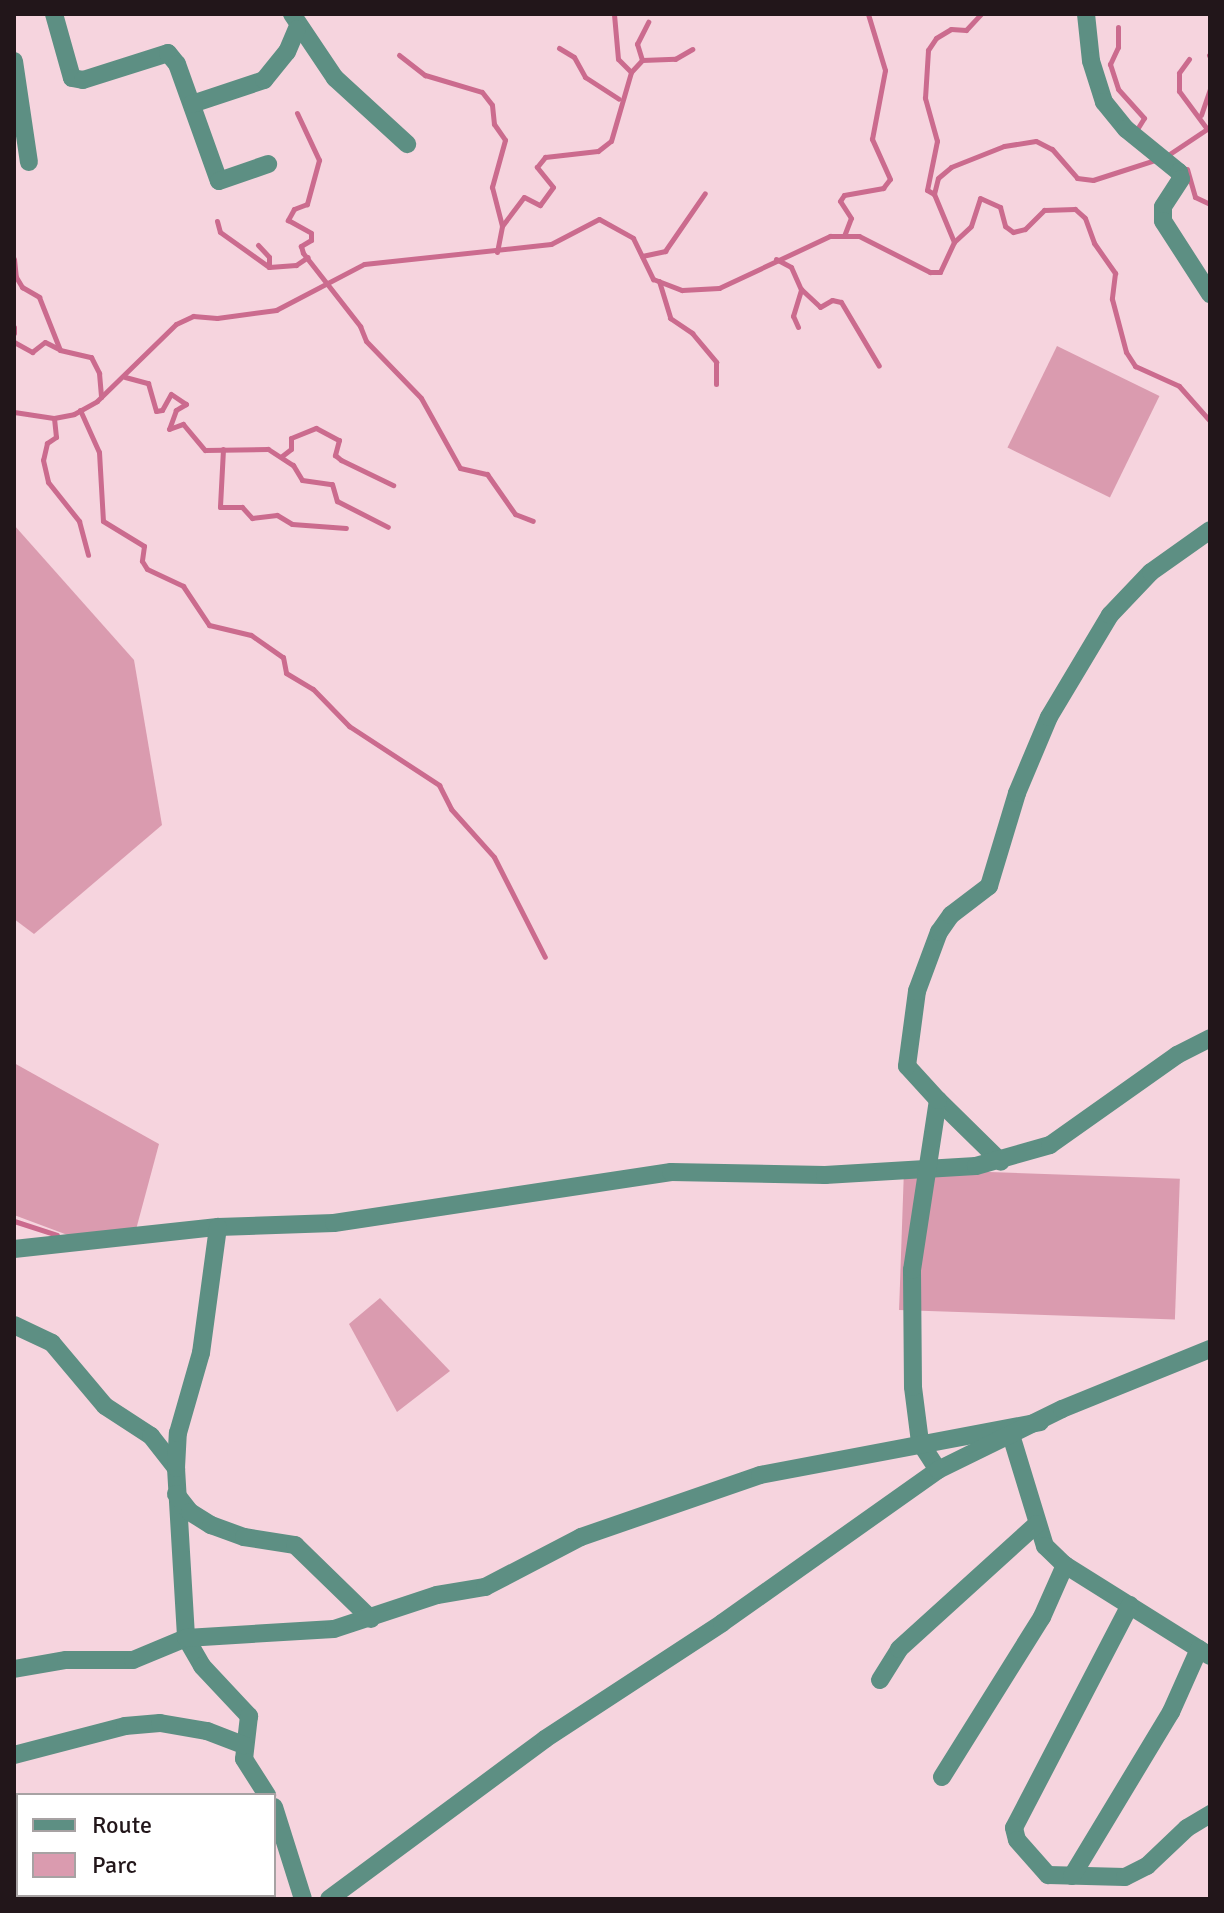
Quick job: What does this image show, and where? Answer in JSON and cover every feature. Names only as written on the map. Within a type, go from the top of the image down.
[{"type":"street","points":[[54,14],[72,78],[83,80],[168,53],[192,104],[219,181],[268,164]]},
{"type":"street","points":[[1086,14],[1091,61],[1104,102],[1126,129],[1179,172],[1181,179],[1163,207],[1163,221],[1210,294]]},
{"type":"street","points":[[192,104],[264,80],[287,52],[294,22]]},
{"type":"street","points":[[294,22],[335,78],[407,144]]},
{"type":"street","points":[[14,61],[20,141],[29,162]]},
{"type":"street","points":[[1001,1162],[913,1078],[906,1052],[917,991],[939,932],[989,886],[1017,793],[1049,717],[1110,615],[1151,572],[1210,530]]},
{"type":"street","points":[[14,1249],[218,1227],[334,1223],[671,1172],[825,1175],[1001,1162],[1050,1145],[1177,1055],[1210,1038]]},
{"type":"street","points":[[938,1100],[912,1270],[913,1387],[920,1442],[938,1470]]},
{"type":"street","points":[[218,1227],[201,1353],[178,1433],[176,1494],[186,1638],[202,1666],[249,1716],[244,1745],[247,1769],[265,1793]]},
{"type":"street","points":[[14,1325],[52,1343],[105,1406],[151,1436],[176,1468]]},
{"type":"street","points":[[329,1899],[545,1739],[722,1623],[938,1470],[1210,1349]]},
{"type":"street","points":[[14,1669],[66,1660],[133,1660],[186,1638],[334,1629],[437,1595],[485,1587],[581,1537],[760,1475],[920,1442],[1040,1422]]},
{"type":"street","points":[[1011,1435],[1045,1546],[1065,1565],[1204,1653],[1072,1876]]},
{"type":"street","points":[[176,1494],[190,1512],[211,1525],[244,1537],[295,1545],[371,1619]]},
{"type":"street","points":[[880,1680],[899,1649],[1037,1524]]},
{"type":"street","points":[[942,1777],[1042,1617],[1065,1565]]},
{"type":"street","points":[[1130,1605],[1014,1828],[1021,1850],[1048,1875],[1135,1875],[1210,1814]]},
{"type":"street","points":[[14,1755],[125,1726],[160,1723],[207,1731],[244,1745]]},
{"type":"street","points":[[276,1813],[303,1899]]},
{"type":"green space","points":[[1057,346],[1159,396],[1110,498],[1007,448]]},
{"type":"green space","points":[[14,525],[134,660],[162,825],[34,934],[14,919]]},
{"type":"green space","points":[[14,1063],[159,1144],[134,1237],[81,1240],[14,1215]]},
{"type":"green space","points":[[904,1169],[1180,1179],[1175,1320],[899,1310]]},
{"type":"green space","points":[[380,1298],[450,1371],[397,1412],[349,1324]]},
{"type":"waterway","points":[[497,252],[502,226],[524,197],[540,205],[553,187],[537,167],[545,157],[598,151],[611,141],[631,72],[618,59],[614,14]]},
{"type":"waterway","points":[[844,236],[851,218],[840,201],[844,195],[883,188],[890,179],[872,139],[885,70],[868,14]]},
{"type":"waterway","points":[[934,194],[927,190],[937,141],[925,98],[928,50],[936,38],[951,29],[966,30],[981,14]]},
{"type":"waterway","points":[[642,60],[637,44],[648,22]]},
{"type":"waterway","points":[[1118,27],[1118,47],[1110,64],[1118,89],[1144,118],[1137,129]]},
{"type":"waterway","points":[[559,48],[574,57],[585,77],[619,99]]},
{"type":"waterway","points":[[631,72],[642,60],[675,59],[692,49]]},
{"type":"waterway","points":[[399,55],[425,75],[482,92],[492,105],[494,124],[505,140],[492,187],[502,226]]},
{"type":"waterway","points":[[1189,59],[1179,73],[1179,91],[1207,129]]},
{"type":"waterway","points":[[1201,115],[1210,89]]},
{"type":"waterway","points":[[297,113],[319,160],[307,204],[294,209],[288,220],[311,233],[311,240],[301,246],[303,253],[360,326],[366,341],[421,398],[460,468],[487,474],[515,514],[533,521]]},
{"type":"waterway","points":[[1168,155],[1210,127]]},
{"type":"waterway","points":[[14,412],[54,418],[74,414],[97,401],[176,324],[193,316],[217,318],[276,310],[364,264],[551,244],[599,219],[633,238],[653,279],[682,290],[719,288],[830,236],[859,236],[930,272],[940,272],[954,242],[934,194],[938,178],[951,167],[1004,146],[1036,141],[1052,149],[1077,178],[1093,180],[1158,159]]},
{"type":"waterway","points":[[1187,169],[1195,197],[1210,204]]},
{"type":"waterway","points":[[642,256],[665,251],[705,193]]},
{"type":"waterway","points":[[954,242],[971,226],[980,198],[1000,207],[1005,226],[1013,232],[1025,229],[1044,210],[1075,209],[1085,218],[1094,243],[1115,273],[1112,299],[1126,352],[1135,366],[1179,386],[1210,421]]},
{"type":"waterway","points":[[217,221],[220,232],[269,267],[296,265],[308,257]]},
{"type":"waterway","points":[[258,245],[269,257],[269,267]]},
{"type":"waterway","points":[[14,259],[16,277],[22,287],[39,297],[60,350],[91,357],[99,373],[101,397]]},
{"type":"waterway","points":[[776,259],[791,267],[801,289],[820,307],[832,300],[841,302],[879,366]]},
{"type":"waterway","points":[[659,281],[670,318],[692,333],[716,362],[716,384]]},
{"type":"waterway","points":[[798,327],[793,316],[801,289]]},
{"type":"waterway","points":[[14,327],[14,333]]},
{"type":"waterway","points":[[14,342],[32,352],[45,342],[59,349]]},
{"type":"waterway","points":[[125,377],[148,383],[156,411],[162,410],[171,394],[186,404],[176,410],[169,429],[183,424],[205,450],[268,449],[293,465],[302,480],[332,484],[337,501],[388,527]]},
{"type":"waterway","points":[[80,410],[99,452],[103,521],[144,546],[142,561],[147,569],[183,586],[209,625],[251,635],[283,657],[286,673],[313,689],[349,726],[439,785],[451,809],[494,857],[545,957]]},
{"type":"waterway","points":[[54,418],[56,437],[47,443],[43,460],[48,482],[79,521],[88,555]]},
{"type":"waterway","points":[[282,456],[291,449],[291,438],[316,428],[339,440],[335,455],[341,460],[393,485]]},
{"type":"waterway","points":[[223,449],[220,507],[242,507],[252,518],[277,515],[292,524],[346,528]]},
{"type":"waterway","points":[[14,1221],[57,1235]]}]
